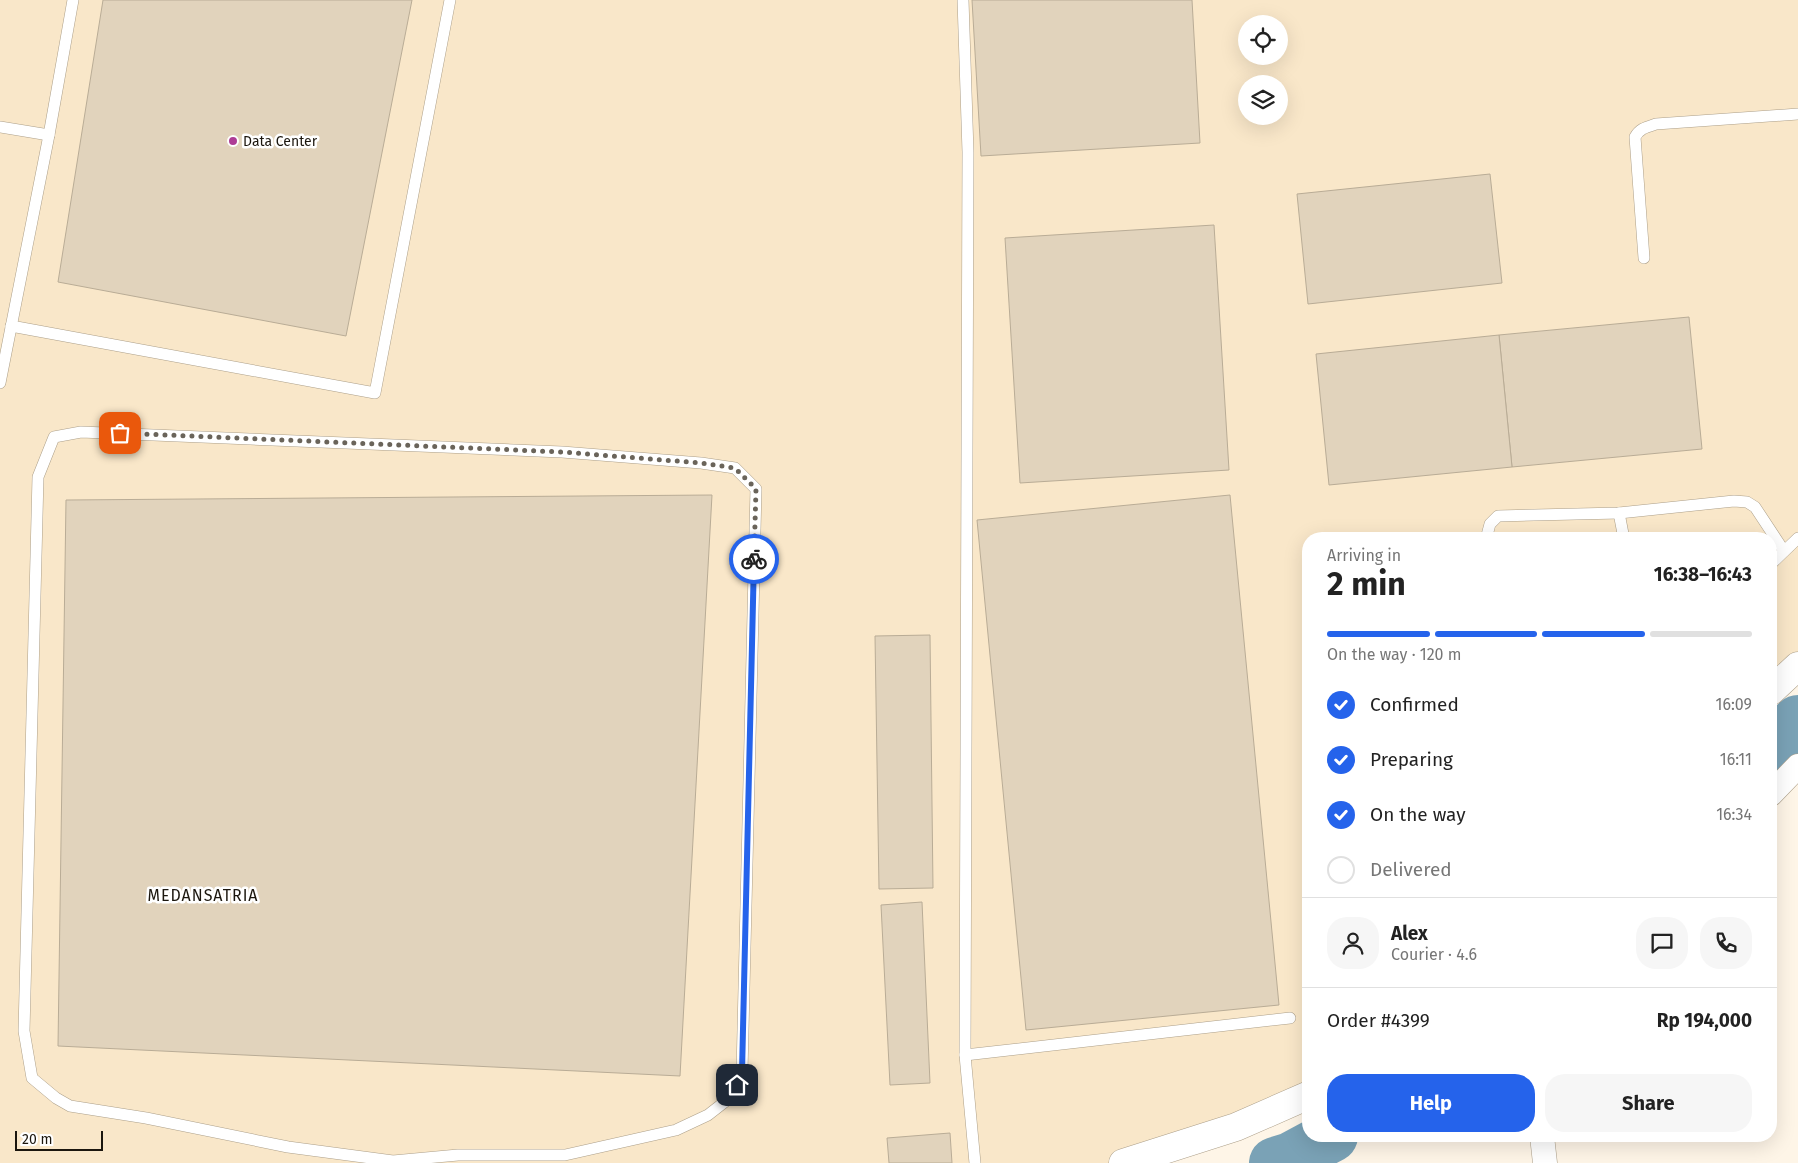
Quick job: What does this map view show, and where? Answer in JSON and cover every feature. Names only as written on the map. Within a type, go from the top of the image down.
[{"type":"street","points":[[1777,685],[1798,666]]},
{"type":"street","points":[[1777,788],[1798,766]]},
{"type":"street","points":[[1123,1163],[1236,1127],[1302,1098]]},
{"type":"street","points":[[1543,1142],[1546,1163]]},
{"type":"lane","points":[[0,383],[49,135],[73,0]]},
{"type":"lane","points":[[11,326],[375,393],[450,0]]},
{"type":"lane","points":[[963,0],[968,152],[965,1055],[975,1163]]},
{"type":"lane","points":[[1644,258],[1635,137],[1638,131],[1656,124],[1798,114]]},
{"type":"lane","points":[[0,127],[49,135]]},
{"type":"lane","points":[[81,432],[552,452],[664,460],[735,468],[756,489],[742,1072],[735,1089],[731,1097],[708,1115],[676,1130],[565,1155],[459,1159],[393,1162],[288,1147],[146,1118],[70,1106],[56,1098],[32,1078],[24,1031],[38,477],[54,438],[81,432]]},
{"type":"lane","points":[[1488,532],[1490,524],[1498,516],[1619,513],[1734,501],[1747,502],[1755,507],[1771,532]]},
{"type":"lane","points":[[1619,513],[1623,532]]},
{"type":"lane","points":[[1777,558],[1798,538]]},
{"type":"lane","points":[[1777,540],[1784,551]]},
{"type":"lane","points":[[965,1055],[1290,1018]]},
{"type":"shaded area","points":[[0,0],[1798,0],[1798,664],[1777,683],[1777,532],[1302,532],[1302,1098],[1123,1163],[0,1163]]},
{"type":"building","name":"Data Center","points":[[103,0],[412,0],[346,336],[58,282]]},
{"type":"building","points":[[972,0],[1192,0],[1200,143],[981,156]]},
{"type":"building","points":[[1490,174],[1502,283],[1308,304],[1297,194]]},
{"type":"building","points":[[1214,225],[1229,470],[1020,483],[1005,238]]},
{"type":"building","points":[[1689,317],[1702,449],[1512,467],[1499,335]]},
{"type":"building","points":[[1499,335],[1512,467],[1329,485],[1316,354]]},
{"type":"building","points":[[712,495],[680,1076],[58,1046],[66,500]]},
{"type":"building","points":[[1230,495],[1279,1005],[1026,1030],[977,520]]},
{"type":"building","points":[[930,635],[933,888],[879,889],[875,636]]},
{"type":"building","points":[[922,902],[930,1083],[890,1085],[881,905]]},
{"type":"building","points":[[950,1133],[952,1163],[889,1163],[887,1138]]},
{"type":"waterway","points":[[1777,741],[1798,721]]},
{"type":"waterway","points":[[1275,1163],[1291,1158],[1321,1142]]},
{"type":"way so far","points":[[120,433],[562,452],[701,463],[735,468],[756,489],[754,559]]},
{"type":"place","name":"Data Center","points":[[233,141]]},
{"type":"district","name":"MEDANSATRIA","points":[[203,895]]},
{"type":"route","points":[[737,1085],[742,1072],[754,559]]}]
